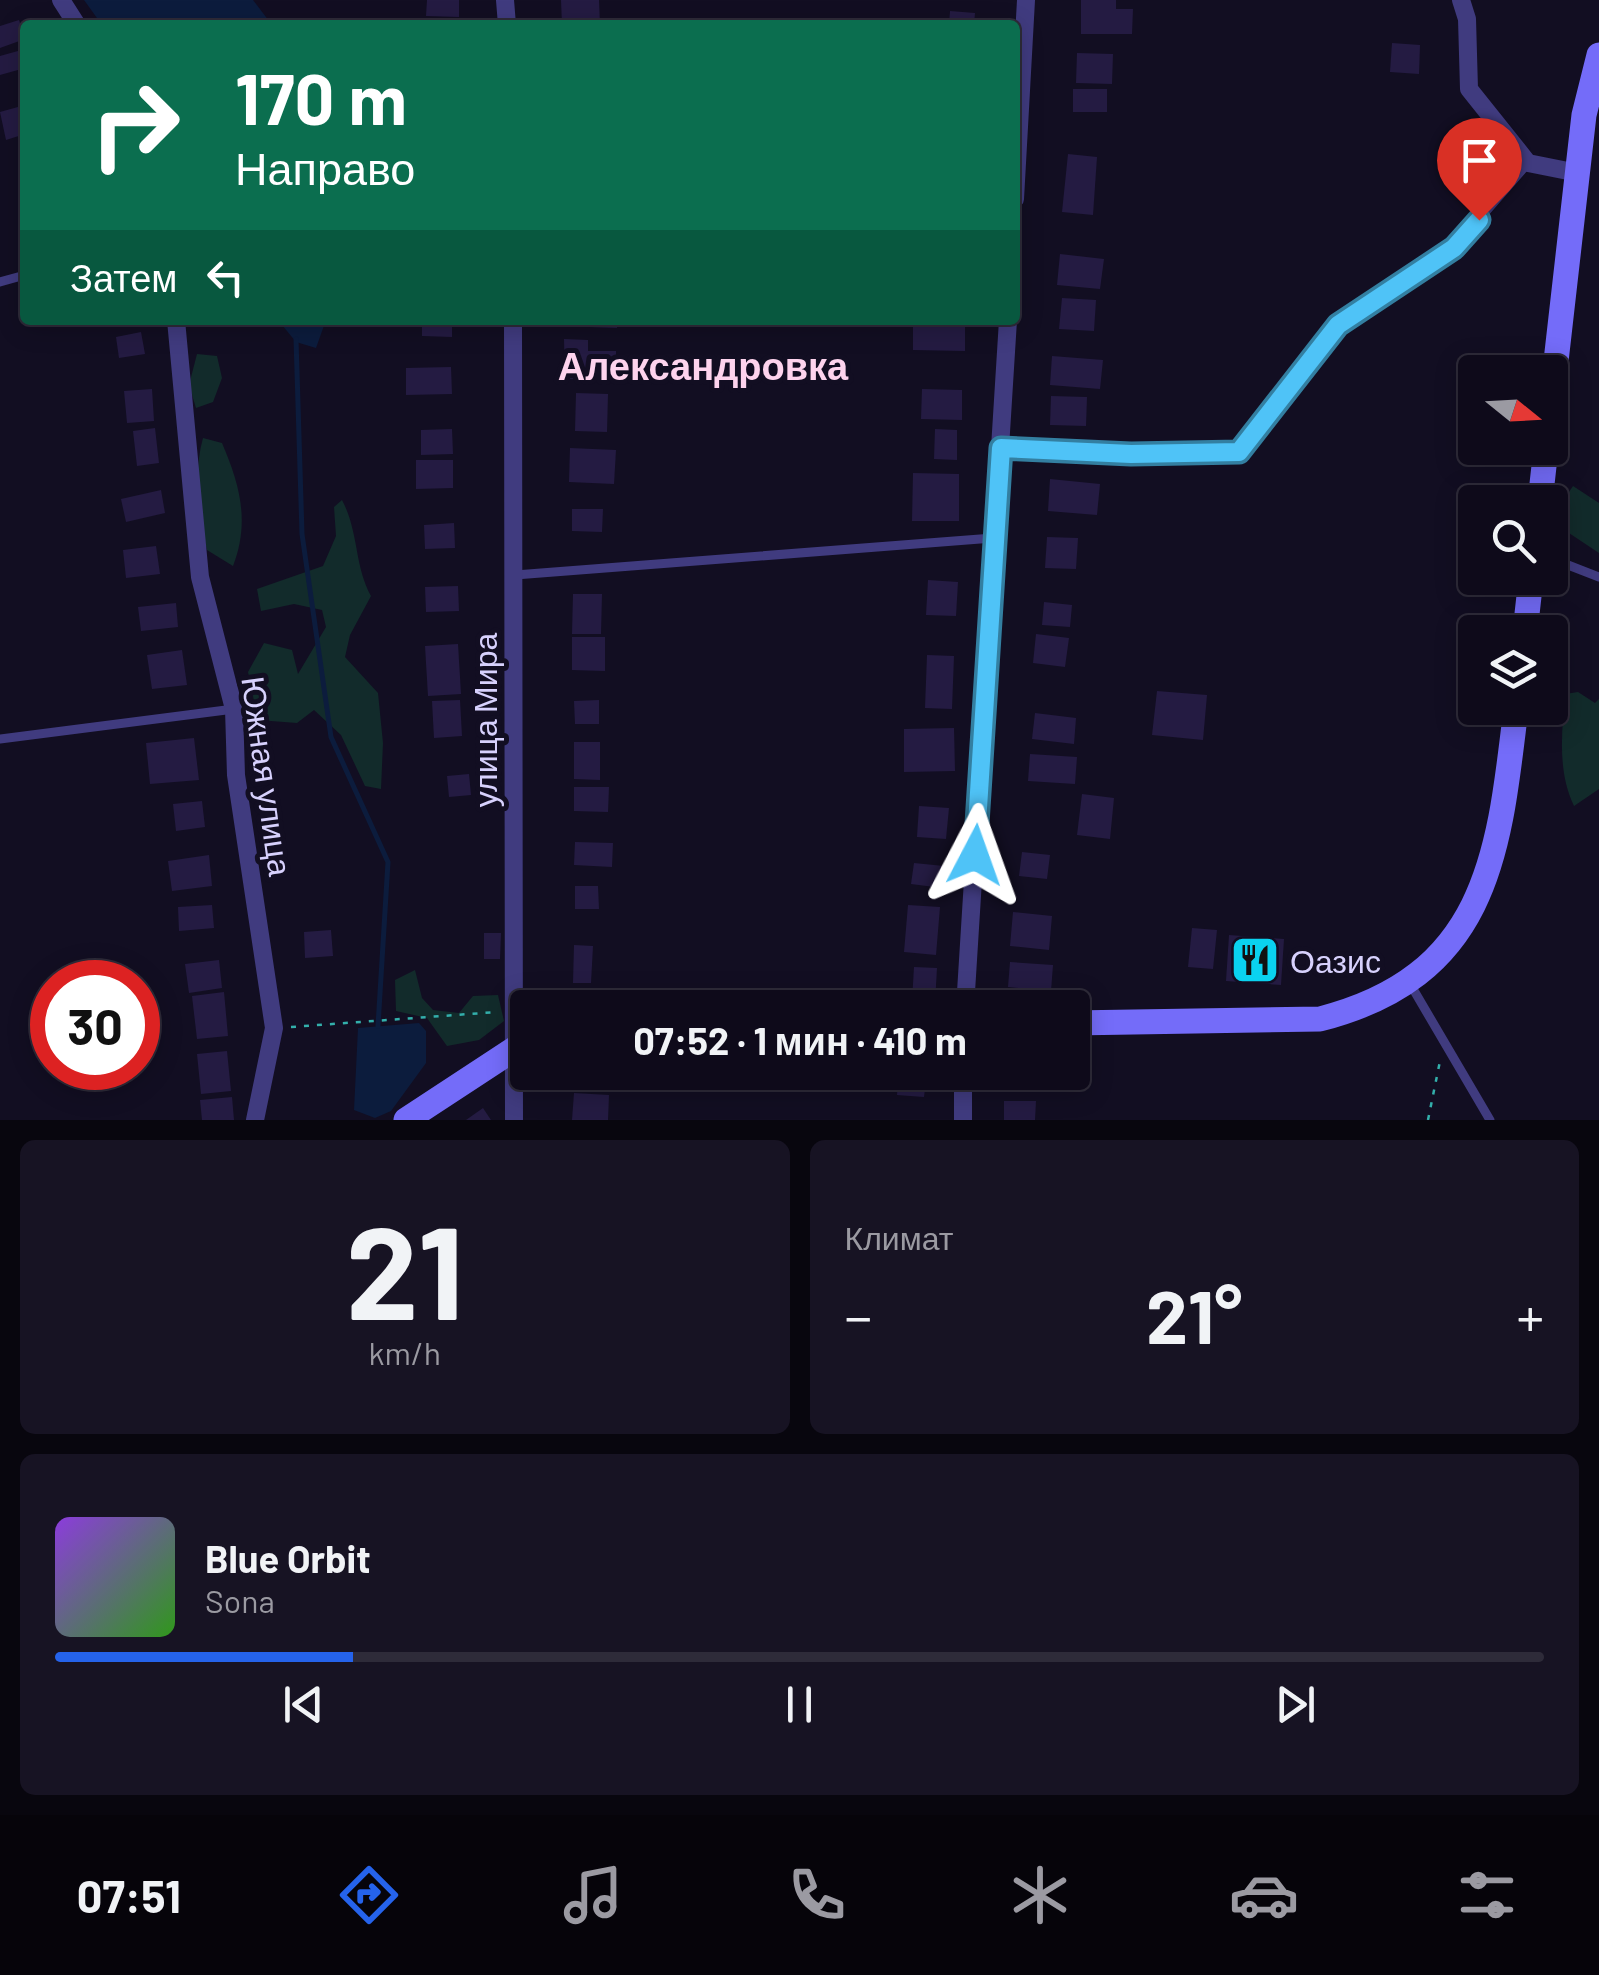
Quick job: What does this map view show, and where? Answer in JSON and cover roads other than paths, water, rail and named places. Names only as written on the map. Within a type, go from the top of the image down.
[{"type":"main road","points":[[1557,355],[1584,115],[1599,55]]},
{"type":"main road","points":[[1090,1023],[1320,1019],[1354,1010],[1407,980],[1462,928],[1490,872],[1513,725]]},
{"type":"main road","points":[[406,1120],[510,1052]]},
{"type":"street","points":[[1020,79],[1026,0]]},
{"type":"street","points":[[1461,0],[1466,19],[1470,88],[1528,163],[1578,173]]},
{"type":"street","name":"Южная улица","points":[[176,325],[200,577],[234,709],[236,775],[274,1028],[254,1120]]},
{"type":"street","name":"улица Мира","points":[[512,990],[513,325]]},
{"type":"street","points":[[966,990],[1008,325]]},
{"type":"street","name":"улица Мира","points":[[514,1120],[516,1090]]},
{"type":"street","points":[[963,1120],[964,1090]]},
{"type":"lane","points":[[1001,448],[1131,454],[1239,452],[1338,325],[1454,248],[1528,163]]},
{"type":"lane","points":[[515,574],[996,538]]},
{"type":"lane","points":[[1568,565],[1599,577]]},
{"type":"lane","points":[[0,740],[234,709]]},
{"type":"lane","points":[[1407,980],[1490,1120]]},
{"type":"water","points":[[84,0],[253,0],[268,20],[98,20]]},
{"type":"water","points":[[282,325],[324,325],[316,348],[296,342]]},
{"type":"water","points":[[419,1023],[426,1031],[426,1063],[391,1111],[375,1118],[354,1110],[358,1028]]},
{"type":"waterway","points":[[296,339],[302,534],[331,737],[388,862],[378,1026]]},
{"type":"place","name":"Оазис","points":[[1255,960]]},
{"type":"district","name":"Александровка","points":[[703,365]]}]
